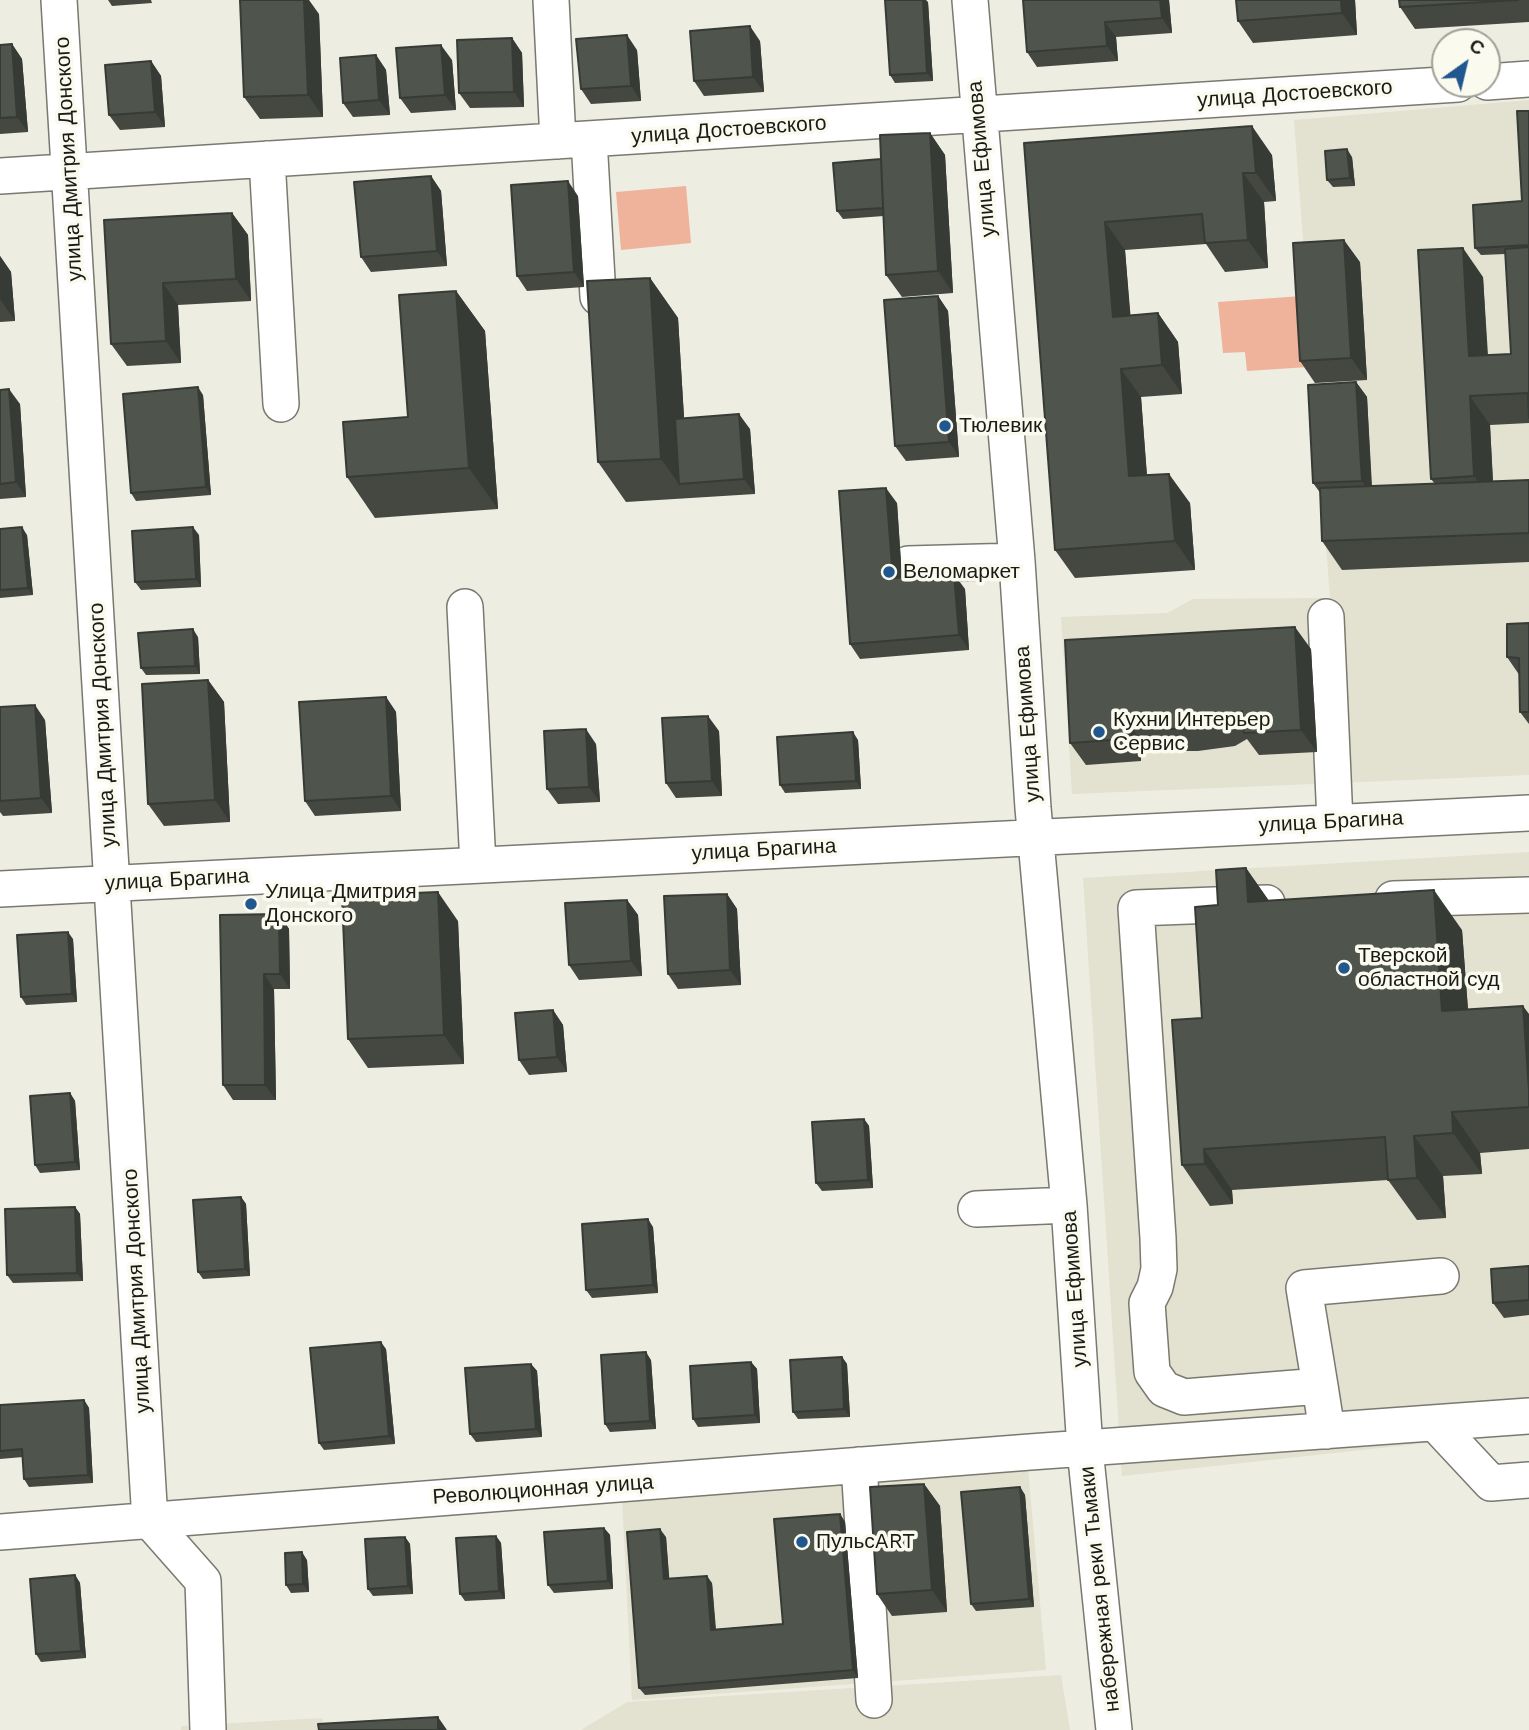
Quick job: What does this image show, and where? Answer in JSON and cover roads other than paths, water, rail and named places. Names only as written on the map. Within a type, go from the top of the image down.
[{"type":"street","name":"улица Дмитрия Донского","points":[[59,0],[150,1521]]},
{"type":"street","points":[[551,0],[598,297]]},
{"type":"street","name":"улица Ефимова","points":[[970,0],[1017,561],[1036,836],[1069,1205],[1085,1449]]},
{"type":"street","points":[[1501,81],[1529,79]]},
{"type":"street","name":"улица Достоевского","points":[[0,176],[1431,86]]},
{"type":"street","points":[[267,159],[281,404]]},
{"type":"street","points":[[908,564],[1017,561]]},
{"type":"street","points":[[466,607],[478,865]]},
{"type":"street","points":[[1326,617],[1335,822]]},
{"type":"street","name":"улица Брагина","points":[[0,890],[1529,813]]},
{"type":"street","points":[[1367,900],[1529,895]]},
{"type":"street","points":[[1299,902],[1136,908],[1159,1269],[1155,1287],[1147,1303],[1152,1372],[1164,1389],[1184,1397],[1320,1386]]},
{"type":"street","points":[[976,1209],[1069,1205]]},
{"type":"street","points":[[1327,1431],[1304,1288],[1441,1276]]},
{"type":"street","name":"Революционная улица","points":[[0,1532],[1529,1416]]},
{"type":"street","points":[[1435,1423],[1491,1483],[1529,1480]]},
{"type":"street","name":"набережная реки Тьмаки","points":[[1085,1449],[1114,1730]]},
{"type":"street","points":[[859,1465],[874,1700]]},
{"type":"street","points":[[150,1521],[203,1581],[208,1727]]},
{"type":"place","name":"Тюлевик","points":[[945,426]]},
{"type":"place","name":"Веломаркет","points":[[889,572]]},
{"type":"place","name":"Кухни Интерьер Сервис","points":[[1099,732]]},
{"type":"place","name":"Улица Дмитрия Донского","points":[[251,904]]},
{"type":"place","name":"Тверской областной суд","points":[[1344,968]]},
{"type":"place","name":"ПульсART","points":[[802,1542]]}]
